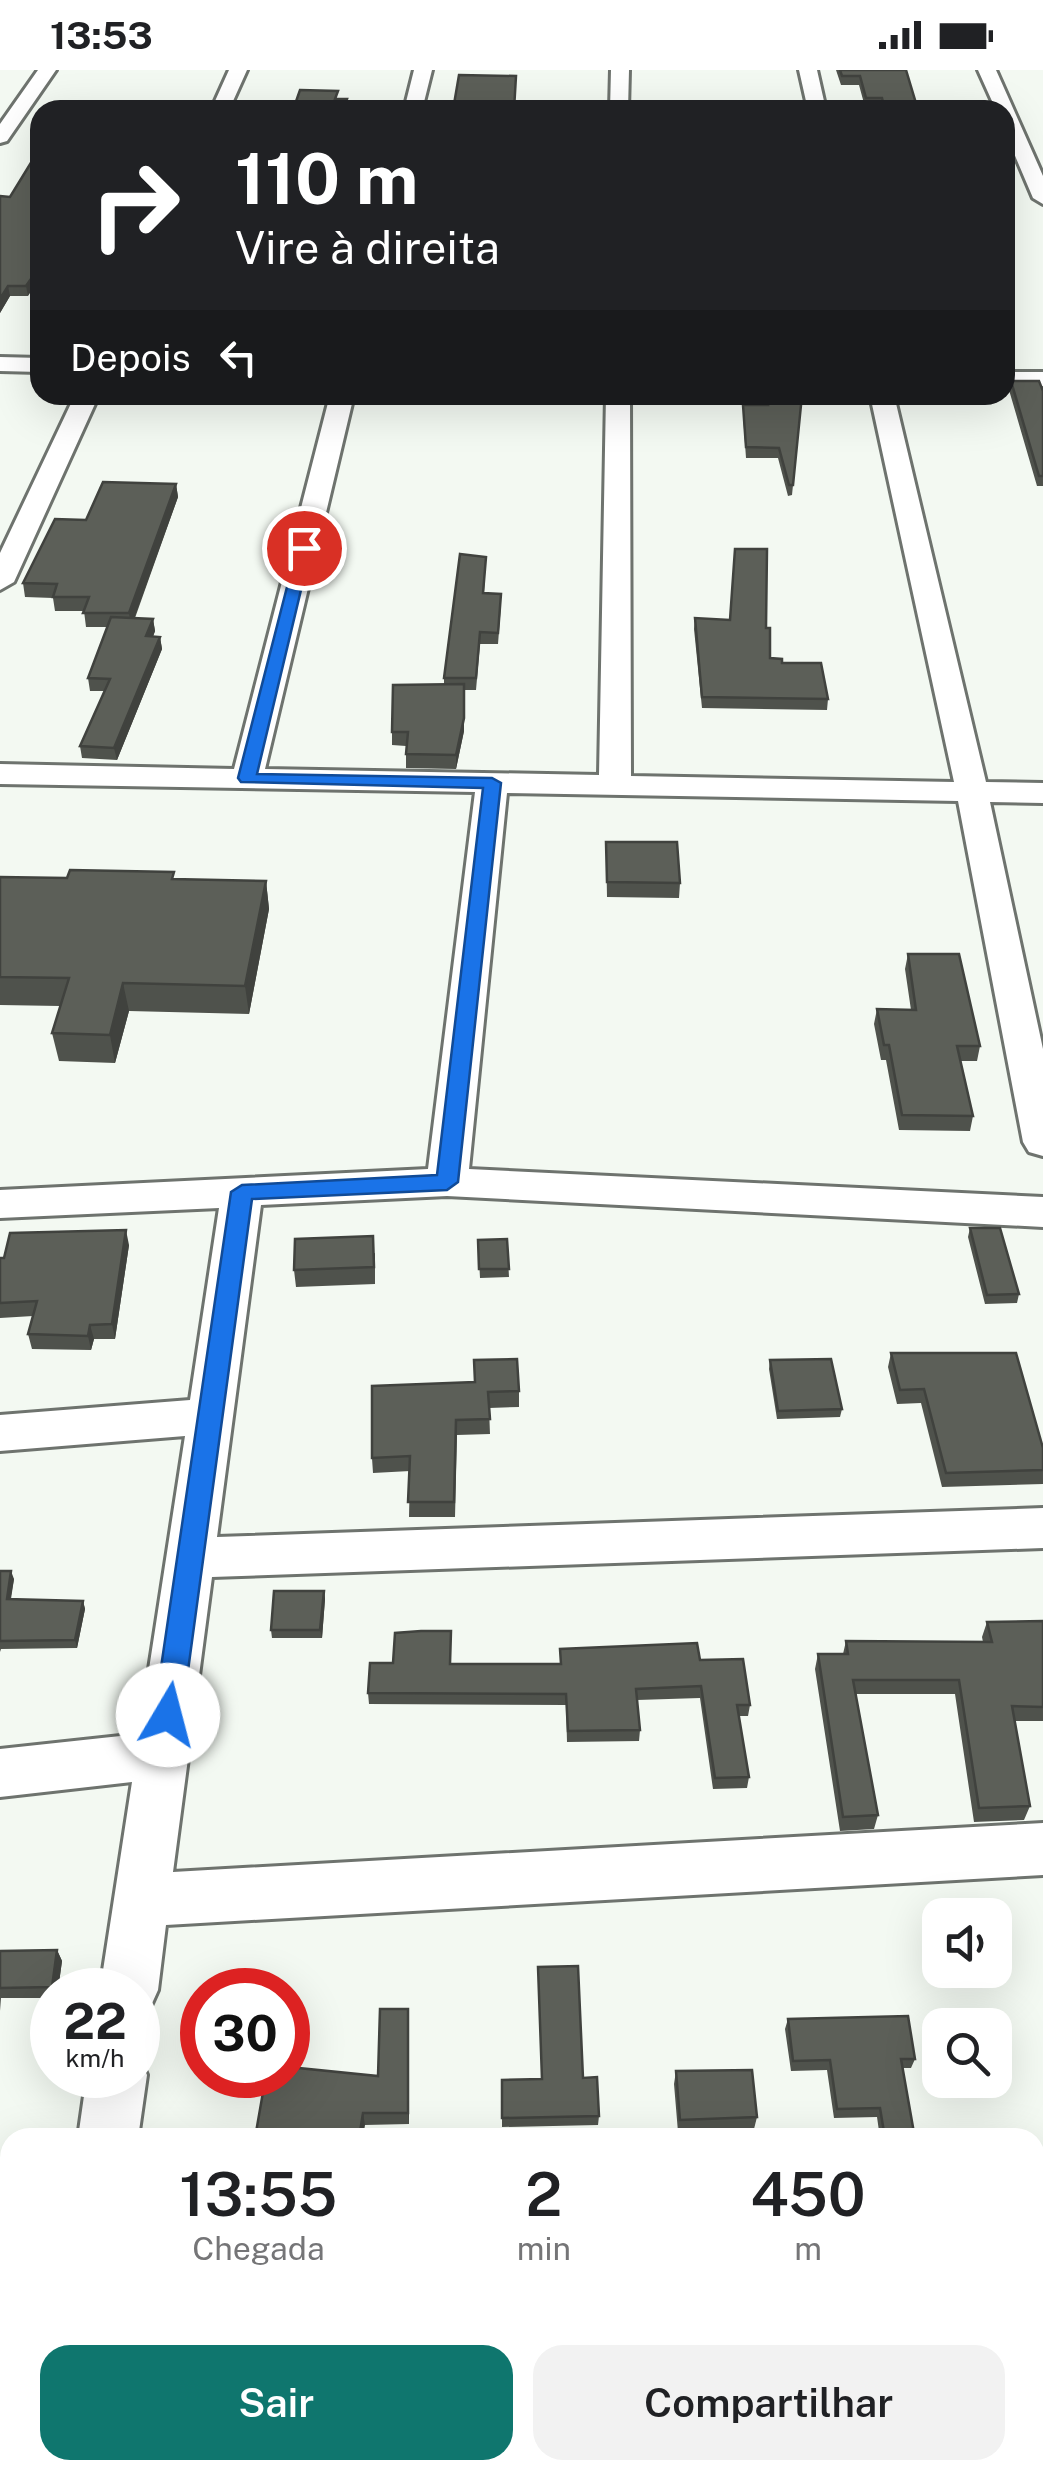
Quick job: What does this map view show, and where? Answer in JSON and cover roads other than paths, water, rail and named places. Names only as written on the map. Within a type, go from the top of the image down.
[{"type":"street","points":[[6,134],[47,70]]},
{"type":"street","points":[[224,100],[238,70]]},
{"type":"street","points":[[416,100],[423,70]]},
{"type":"street","points":[[620,70],[620,100]]},
{"type":"street","points":[[808,70],[815,100]]},
{"type":"street","points":[[987,70],[1000,100]]},
{"type":"street","points":[[1015,144],[1043,144]]},
{"type":"street","points":[[1015,149],[1043,198]]},
{"type":"street","points":[[0,364],[30,365]]},
{"type":"street","points":[[1015,378],[1043,379]]},
{"type":"street","points":[[0,582],[82,405]]},
{"type":"street","points":[[247,778],[340,405]]},
{"type":"street","points":[[615,786],[618,405]]},
{"type":"street","points":[[884,405],[972,792],[1043,1142]]},
{"type":"street","points":[[0,774],[1043,793]]},
{"type":"street","points":[[447,1182],[492,783]]},
{"type":"street","points":[[0,1204],[447,1182],[1043,1212]]},
{"type":"street","points":[[132,1968],[242,1192]]},
{"type":"street","points":[[0,1432],[210,1416]]},
{"type":"street","points":[[190,1558],[1043,1528]]},
{"type":"street","points":[[0,1773],[162,1754]]},
{"type":"street","points":[[142,1900],[1043,1849]]},
{"type":"street","points":[[109,2128],[114,2098]]}]
